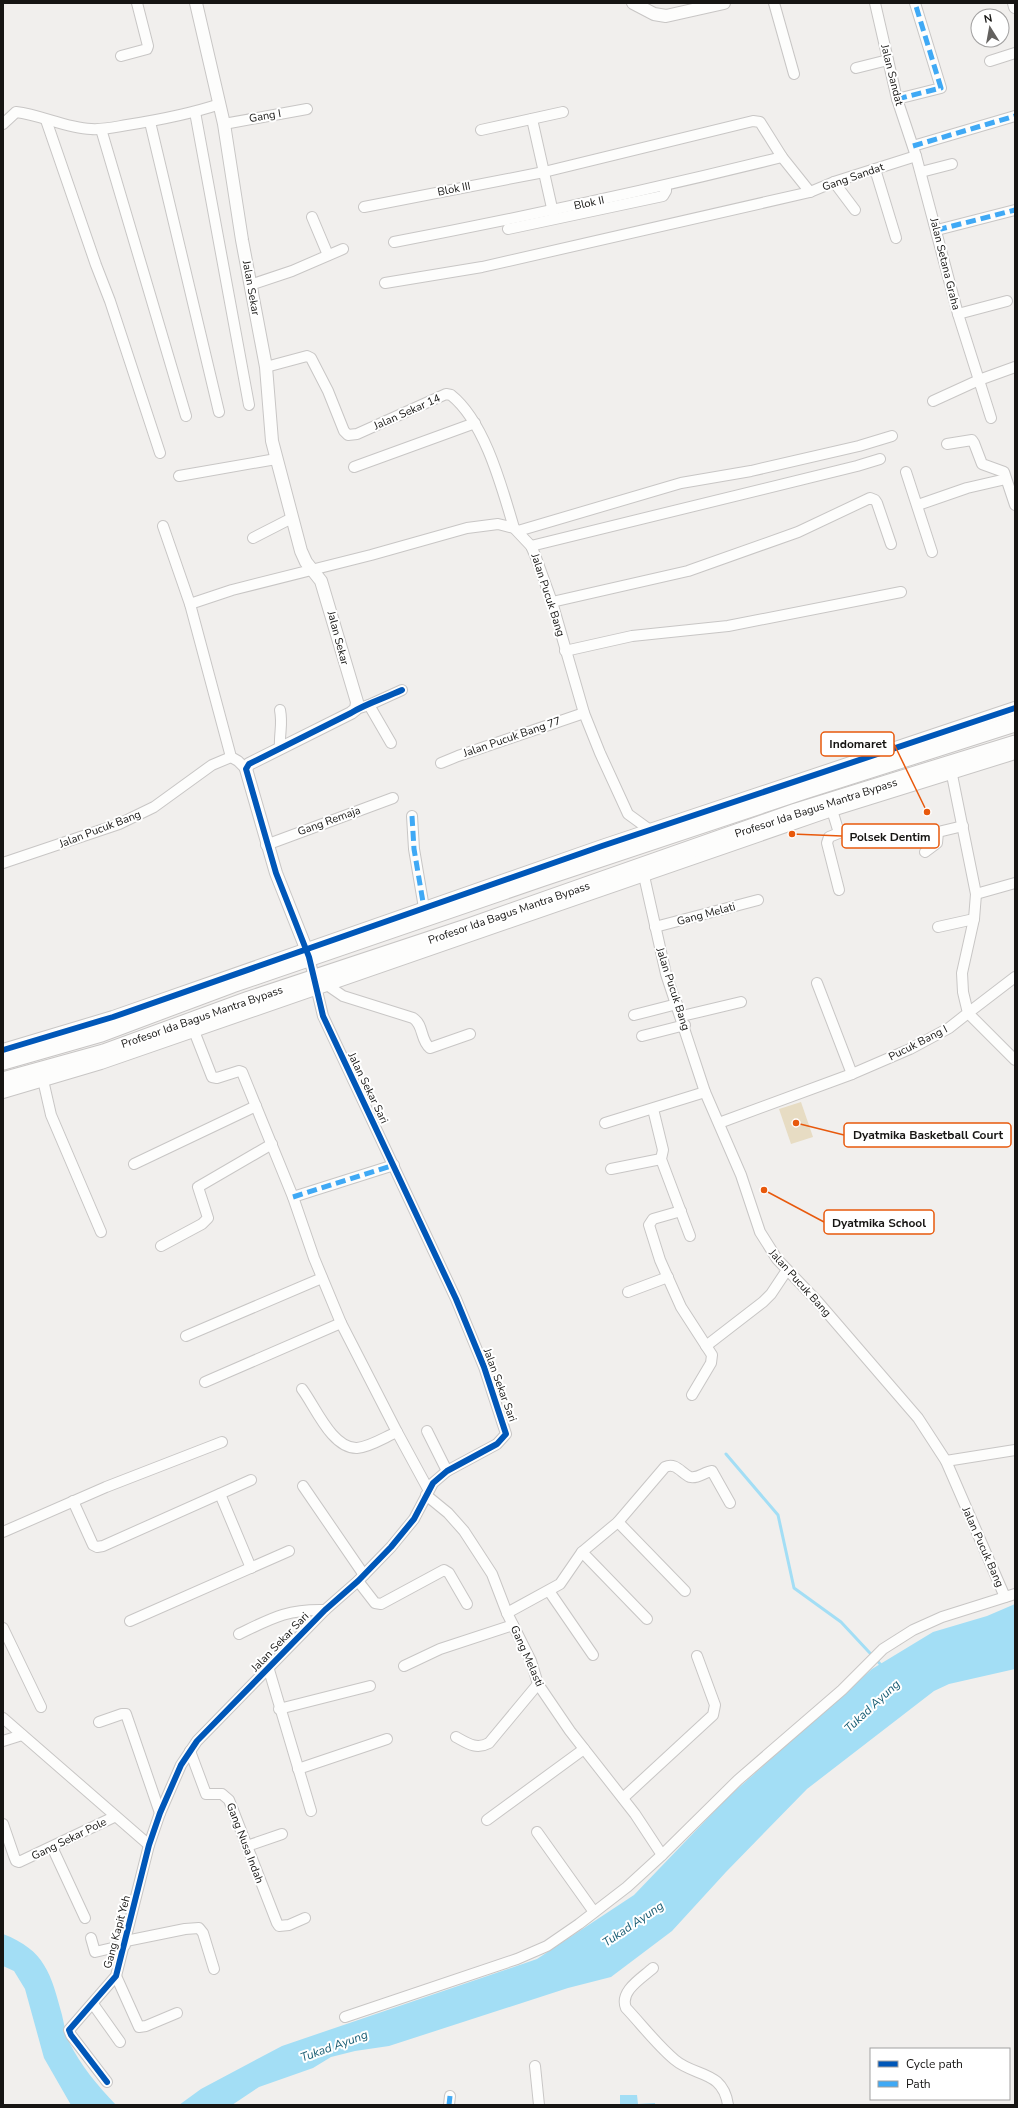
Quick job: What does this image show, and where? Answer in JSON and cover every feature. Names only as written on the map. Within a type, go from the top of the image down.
[{"type":"highway","name":"Profesor Ida Bagus Mantra Bypass","points":[[3,1061],[101,1033],[308,953],[542,872],[738,812],[932,743],[1015,724]]},
{"type":"highway","name":"Profesor Ida Bagus Mantra Bypass","points":[[3,1081],[104,1053],[249,1000],[320,984],[644,871],[747,830],[815,806],[951,770],[1015,744]]},
{"type":"highway","points":[[738,812],[747,830]]},
{"type":"street","points":[[120,56],[147,49],[148,46],[137,3]]},
{"type":"street","name":"Jalan Sekar","points":[[196,3],[224,124],[250,285],[266,367],[272,441],[276,459],[303,557],[317,574],[326,595],[356,702],[356,709]]},
{"type":"street","points":[[633,3],[654,14],[666,16],[724,3]]},
{"type":"street","points":[[774,3],[794,74]]},
{"type":"street","name":"Jalan Sandat","points":[[875,3],[897,99],[915,151]]},
{"type":"street","points":[[897,99],[941,87],[915,3]]},
{"type":"street","points":[[1014,3],[1015,7]]},
{"type":"street","points":[[990,61],[1015,53]]},
{"type":"street","points":[[856,68],[888,60]]},
{"type":"street","points":[[3,124],[16,112],[32,114],[46,120],[76,127],[101,129],[150,122],[195,112],[220,104]]},
{"type":"street","name":"Gang I","points":[[224,124],[307,109]]},
{"type":"street","points":[[195,112],[249,405]]},
{"type":"street","points":[[481,130],[564,112]]},
{"type":"street","name":"Gang Sandat","points":[[544,172],[753,121],[760,122],[782,157],[810,192],[834,182],[875,169],[915,151],[1015,116]]},
{"type":"street","points":[[508,229],[554,215],[532,119]]},
{"type":"street","points":[[46,120],[90,250],[110,301],[160,453]]},
{"type":"street","points":[[150,122],[219,412]]},
{"type":"street","points":[[101,129],[186,416]]},
{"type":"street","name":"Jalan Setana Graha","points":[[915,151],[958,314],[991,418]]},
{"type":"street","name":"Blok II","points":[[394,242],[554,215],[782,157]]},
{"type":"street","points":[[921,172],[952,164]]},
{"type":"street","points":[[875,169],[896,238]]},
{"type":"street","name":"Blok III","points":[[364,207],[544,172]]},
{"type":"street","points":[[834,182],[855,210]]},
{"type":"street","points":[[385,283],[482,267],[810,192]]},
{"type":"street","points":[[937,230],[1015,210]]},
{"type":"street","points":[[312,217],[328,256]]},
{"type":"street","points":[[250,285],[328,256],[342,249]]},
{"type":"street","points":[[958,314],[1007,301]]},
{"type":"street","name":"Jalan Sekar 14","points":[[266,367],[306,356],[310,358],[328,391],[344,431],[348,435],[357,434],[446,394],[454,397],[475,424],[498,477],[516,530]]},
{"type":"street","points":[[933,402],[979,380],[1015,367]]},
{"type":"street","points":[[354,467],[475,424]]},
{"type":"street","points":[[190,604],[312,569],[467,528],[498,524],[516,530],[681,483],[758,469],[859,446],[892,436]]},
{"type":"street","points":[[947,444],[972,440],[982,464],[1004,472],[1015,505]]},
{"type":"street","points":[[179,476],[276,459]]},
{"type":"street","points":[[531,546],[850,468],[880,459]]},
{"type":"street","points":[[906,472],[918,505],[932,552]]},
{"type":"street","points":[[918,505],[967,488],[1006,479]]},
{"type":"street","points":[[552,602],[688,571],[798,532],[870,498],[875,500],[877,504],[891,544]]},
{"type":"street","points":[[253,538],[292,518]]},
{"type":"street","points":[[163,526],[190,604],[231,757],[238,760],[246,770],[266,845],[308,953]]},
{"type":"street","name":"Jalan Pucuk Bang","points":[[516,530],[531,546],[552,602],[584,713],[600,753],[628,814],[650,830]]},
{"type":"street","points":[[566,651],[632,636],[728,626],[901,592]]},
{"type":"street","points":[[246,770],[249,764],[351,713],[356,709],[369,705],[402,690]]},
{"type":"street","points":[[369,705],[391,743]]},
{"type":"street","points":[[3,1050],[113,1017],[308,953],[424,908],[542,872],[650,830],[932,743],[1015,708]]},
{"type":"street","points":[[280,710],[283,724],[280,735],[280,749]]},
{"type":"street","name":"Jalan Pucuk Bang 77","points":[[441,763],[584,713]]},
{"type":"street","points":[[644,871],[951,770],[1015,753]]},
{"type":"street","name":"Jalan Pucuk Bang","points":[[3,863],[119,824],[154,807],[212,765],[231,757]]},
{"type":"street","points":[[951,770],[976,894],[974,919],[962,973],[963,992],[968,1013],[1015,1060]]},
{"type":"street","name":"Gang Remaja","points":[[266,845],[393,798]]},
{"type":"street","points":[[832,810],[839,834],[829,837],[828,843],[839,890]]},
{"type":"street","points":[[412,816],[414,849],[424,908]]},
{"type":"street","points":[[924,852],[937,843],[938,832],[963,826]]},
{"type":"street","name":"Jalan Pucuk Bang","points":[[644,871],[666,974],[683,1021],[705,1092],[741,1175],[760,1232],[769,1248],[787,1270],[818,1302],[918,1418],[946,1461],[1010,1596]]},
{"type":"street","points":[[976,894],[1015,883]]},
{"type":"street","name":"Gang Melati","points":[[655,927],[758,900]]},
{"type":"street","points":[[938,927],[974,919]]},
{"type":"street","name":"Jalan Sekar Sari","points":[[149,1845],[160,1813],[181,1765],[207,1730],[269,1670],[325,1610],[361,1578],[404,1533],[414,1519],[427,1492],[447,1471],[497,1444],[506,1434],[505,1426],[484,1367],[456,1299],[323,1016],[320,984],[308,953]]},
{"type":"street","name":"Pucuk Bang I","points":[[719,1123],[852,1074],[910,1049],[950,1028],[1015,977]]},
{"type":"street","points":[[816,983],[852,1074]]},
{"type":"street","points":[[3,1092],[101,1063],[320,984],[343,996],[413,1018],[419,1024],[424,1040],[430,1048],[470,1034]]},
{"type":"street","points":[[642,1036],[741,1002]]},
{"type":"street","points":[[634,1015],[677,1004]]},
{"type":"street","points":[[194,1030],[212,1077],[217,1078],[241,1071],[272,1144],[322,1278],[341,1323],[427,1492]]},
{"type":"street","points":[[43,1080],[51,1115],[101,1232]]},
{"type":"street","points":[[605,1123],[705,1092]]},
{"type":"street","points":[[134,1164],[256,1106]]},
{"type":"street","points":[[653,1109],[663,1150],[661,1160],[690,1236]]},
{"type":"street","points":[[160,1246],[202,1224],[208,1218],[198,1187],[272,1144]]},
{"type":"street","points":[[611,1168],[661,1160]]},
{"type":"street","points":[[293,1197],[394,1165]]},
{"type":"street","points":[[681,1211],[653,1219],[649,1225],[660,1260],[681,1307],[696,1333],[712,1355],[711,1363],[692,1394]]},
{"type":"street","points":[[706,1346],[763,1302],[771,1294],[787,1270]]},
{"type":"street","points":[[186,1336],[322,1278]]},
{"type":"street","points":[[628,1292],[668,1278]]},
{"type":"street","points":[[205,1382],[341,1323]]},
{"type":"street","points":[[302,1389],[332,1434],[346,1445],[356,1448],[366,1446],[397,1432]]},
{"type":"street","points":[[427,1431],[447,1471]]},
{"type":"street","points":[[3,1532],[73,1501],[222,1442]]},
{"type":"street","points":[[946,1461],[1015,1450]]},
{"type":"street","points":[[507,1613],[560,1584],[582,1552],[618,1522],[662,1470],[668,1465],[674,1466],[695,1478],[712,1471],[730,1503]]},
{"type":"street","points":[[73,1501],[93,1545],[97,1547],[103,1546],[251,1480]]},
{"type":"street","points":[[303,1486],[375,1603],[381,1604],[444,1570],[449,1573],[467,1604]]},
{"type":"street","name":"Gang Melasti","points":[[427,1492],[464,1531],[492,1574],[507,1613],[531,1661],[538,1684],[584,1749],[624,1798],[662,1855]]},
{"type":"street","points":[[220,1494],[251,1568]]},
{"type":"street","points":[[618,1522],[685,1591]]},
{"type":"street","points":[[130,1621],[289,1551]]},
{"type":"street","points":[[582,1552],[647,1619]]},
{"type":"street","points":[[549,1591],[593,1654]]},
{"type":"street","points":[[345,2017],[537,1952],[594,1912],[662,1855],[747,1772],[870,1664],[883,1649],[913,1630],[942,1617],[1010,1596]]},
{"type":"street","points":[[239,1634],[285,1612],[325,1610]]},
{"type":"street","points":[[404,1666],[440,1649],[513,1625]]},
{"type":"street","points":[[3,1628],[41,1707]]},
{"type":"street","points":[[624,1798],[714,1715],[715,1705],[697,1656]]},
{"type":"street","points":[[269,1670],[279,1709],[311,1811]]},
{"type":"street","points":[[456,1737],[470,1745],[483,1746],[489,1743],[538,1684]]},
{"type":"street","points":[[279,1709],[370,1686]]},
{"type":"street","points":[[99,1722],[126,1714],[160,1813]]},
{"type":"street","points":[[3,1718],[114,1817],[149,1845]]},
{"type":"street","points":[[3,1741],[22,1735]]},
{"type":"street","points":[[298,1769],[387,1739]]},
{"type":"street","points":[[487,1820],[584,1749]]},
{"type":"street","name":"Gang Nusa Indah","points":[[190,1752],[206,1794],[222,1794],[229,1800],[279,1926],[289,1925],[305,1918]]},
{"type":"street","name":"Gang Sekar Pole","points":[[3,1824],[16,1861],[19,1862],[114,1817]]},
{"type":"street","points":[[537,1832],[594,1912]]},
{"type":"street","points":[[247,1846],[282,1834]]},
{"type":"street","name":"Gang Kapit Yeh","points":[[106,2082],[70,2032],[71,2027],[94,2004],[116,1976],[126,1942],[149,1845]]},
{"type":"street","points":[[52,1847],[85,1918]]},
{"type":"street","points":[[91,1938],[95,1952],[126,1942],[185,1929],[199,1928],[203,1933],[214,1969]]},
{"type":"street","points":[[653,1968],[627,1991],[624,2003],[626,2008],[675,2060],[715,2080],[724,2090],[728,2105]]},
{"type":"street","points":[[116,1976],[139,2027],[151,2024],[177,2013]]},
{"type":"street","points":[[94,2004],[120,2042]]},
{"type":"street","points":[[535,2066],[539,2105]]},
{"type":"shaded area","points":[[801,1102],[813,1137],[791,1144],[779,1109]]},
{"type":"water","name":"Tukad Ayung","points":[[1015,1604],[1015,1669],[949,1684],[934,1691],[807,1789],[726,1872],[672,1931],[611,1977],[568,1988],[389,2046],[355,2051],[331,2057],[313,2068],[259,2087],[232,2105],[179,2105],[201,2089],[282,2046],[537,1959],[634,1895],[726,1799],[872,1669],[933,1632],[987,1616]]},
{"type":"water","points":[[3,1934],[17,1940],[28,1948],[44,1965],[54,1987],[69,2042],[90,2075],[116,2105],[71,2105],[44,2058],[25,1989],[14,1971],[3,1966]]},
{"type":"water","points":[[620,2095],[637,2095],[638,2104],[655,2103],[655,2105],[620,2105]]},
{"type":"waterway","points":[[726,1454],[778,1515],[794,1588],[841,1622],[882,1666]]},
{"type":"marked path","points":[[897,99],[941,88],[915,3]]},
{"type":"marked path","points":[[913,146],[1015,116]]},
{"type":"marked path","points":[[937,230],[1015,210]]},
{"type":"marked path","points":[[412,816],[414,849],[424,908]]},
{"type":"marked path","points":[[293,1197],[394,1165]]},
{"type":"marked path","points":[[449,2105],[450,2096]]},
{"type":"cycle path","points":[[107,2082],[71,2035],[69,2030],[116,1976],[149,1845],[160,1813],[181,1765],[197,1741],[325,1610],[358,1581],[391,1547],[414,1519],[433,1483],[447,1471],[497,1444],[506,1434],[484,1367],[456,1299],[323,1016],[309,957],[276,873],[246,769],[249,764],[362,707],[402,690]]},
{"type":"cycle path","points":[[3,1050],[113,1017],[602,846],[1015,708]]},
{"type":"place","name":"Indomaret","points":[[927,812]]},
{"type":"place","name":"Polsek Dentim","points":[[792,834]]},
{"type":"place","name":"Dyatmika Basketball Court","points":[[796,1123]]},
{"type":"place","name":"Dyatmika School","points":[[764,1190]]}]
